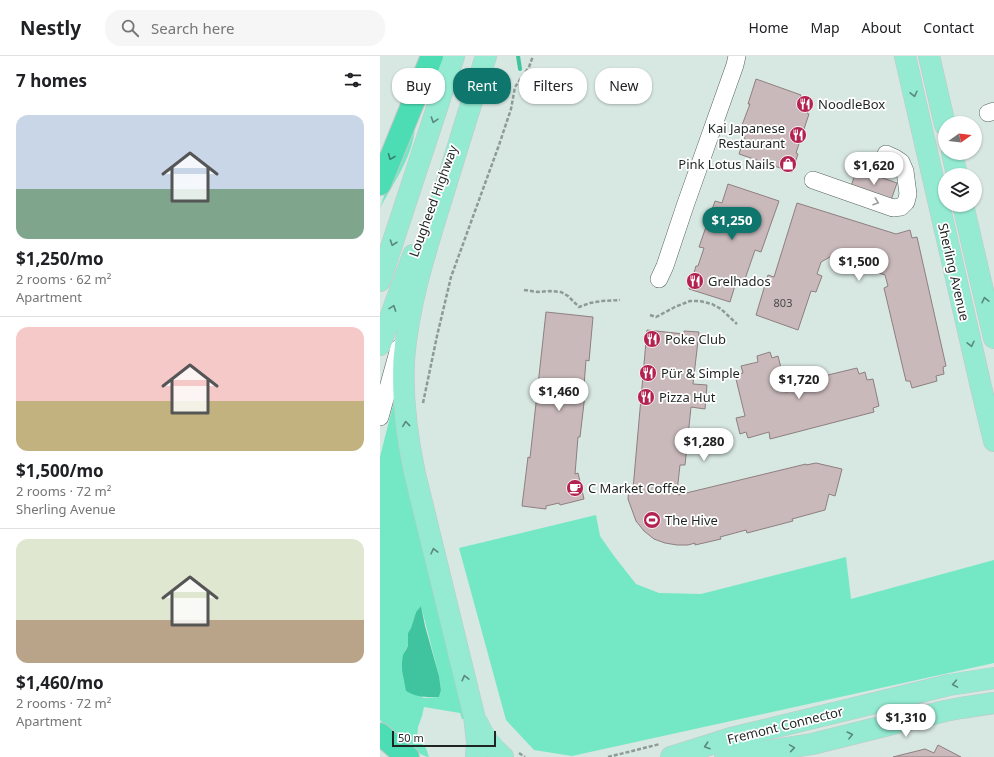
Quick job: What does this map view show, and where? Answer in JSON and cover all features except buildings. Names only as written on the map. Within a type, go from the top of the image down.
[{"type":"highway","points":[[380,184],[432,56]]},
{"type":"highway","points":[[380,734],[408,757]]},
{"type":"main road","name":"Lougheed Highway","points":[[380,281],[454,56]]},
{"type":"main road","name":"Lougheed Highway","points":[[380,345],[485,56]]},
{"type":"main road","points":[[476,757],[477,742],[474,715],[408,441],[405,410],[404,369],[413,302],[427,247],[485,56]]},
{"type":"main road","name":"Sherling Avenue","points":[[905,56],[987,387],[994,441]]},
{"type":"main road","points":[[929,56],[943,116]]},
{"type":"main road","name":"Sherling Avenue","points":[[966,212],[994,338]]},
{"type":"main road","name":"Fremont Connector","points":[[665,750],[731,738],[949,685],[994,678]]},
{"type":"main road","name":"Fremont Connector","points":[[725,757],[812,744],[958,708],[994,703]]},
{"type":"main road","points":[[474,715],[486,739],[503,757]]},
{"type":"lane","points":[[659,279],[665,266],[737,56]]},
{"type":"lane","points":[[813,180],[893,208],[901,207],[906,202],[908,194],[905,171],[901,162],[886,154]]},
{"type":"lane","points":[[380,417],[427,247]]},
{"type":"path","points":[[422,408],[451,277],[511,109],[515,87],[529,67],[533,56]]},
{"type":"path","points":[[524,290],[538,292],[561,292],[568,296],[579,307],[590,303],[620,300]]},
{"type":"path","points":[[650,315],[656,317],[690,301],[700,301],[712,304],[721,309],[737,324]]},
{"type":"path","points":[[608,757],[665,750]]},
{"type":"shaded area","points":[[415,122],[412,144],[408,156],[380,208],[387,187]]},
{"type":"shaded area","points":[[395,400],[440,620],[465,719],[462,719],[460,713],[424,707],[418,727],[417,739],[426,748],[429,757],[424,756],[396,736],[380,720],[380,457]],"holes":[[[421,606],[439,676],[441,690],[439,697],[423,698],[405,650],[408,646],[408,633],[416,612]]]},
{"type":"shaded area","points":[[596,515],[600,536],[636,584],[659,593],[701,594],[846,557],[851,599],[994,560],[994,663],[572,756],[534,750],[506,720],[459,548]]},
{"type":"shaded area","points":[[421,606],[439,676],[441,690],[439,697],[418,696],[406,691],[402,670],[403,655],[408,646],[408,633],[416,612]]},
{"type":"waterway","points":[[518,56],[520,68]]},
{"type":"place","name":"NoodleBox","points":[[805,104]]},
{"type":"place","name":"Kai Japanese Restaurant","points":[[798,135]]},
{"type":"place","name":"Pink Lotus Nails","points":[[788,164]]},
{"type":"place","name":"Grelhados","points":[[695,281]]},
{"type":"place","name":"Poke Club","points":[[652,339]]},
{"type":"place","name":"Pür & Simple","points":[[648,373]]},
{"type":"place","name":"Pizza Hut","points":[[646,397]]},
{"type":"place","name":"C Market Coffee","points":[[575,488]]},
{"type":"place","name":"The Hive","points":[[652,520]]}]
